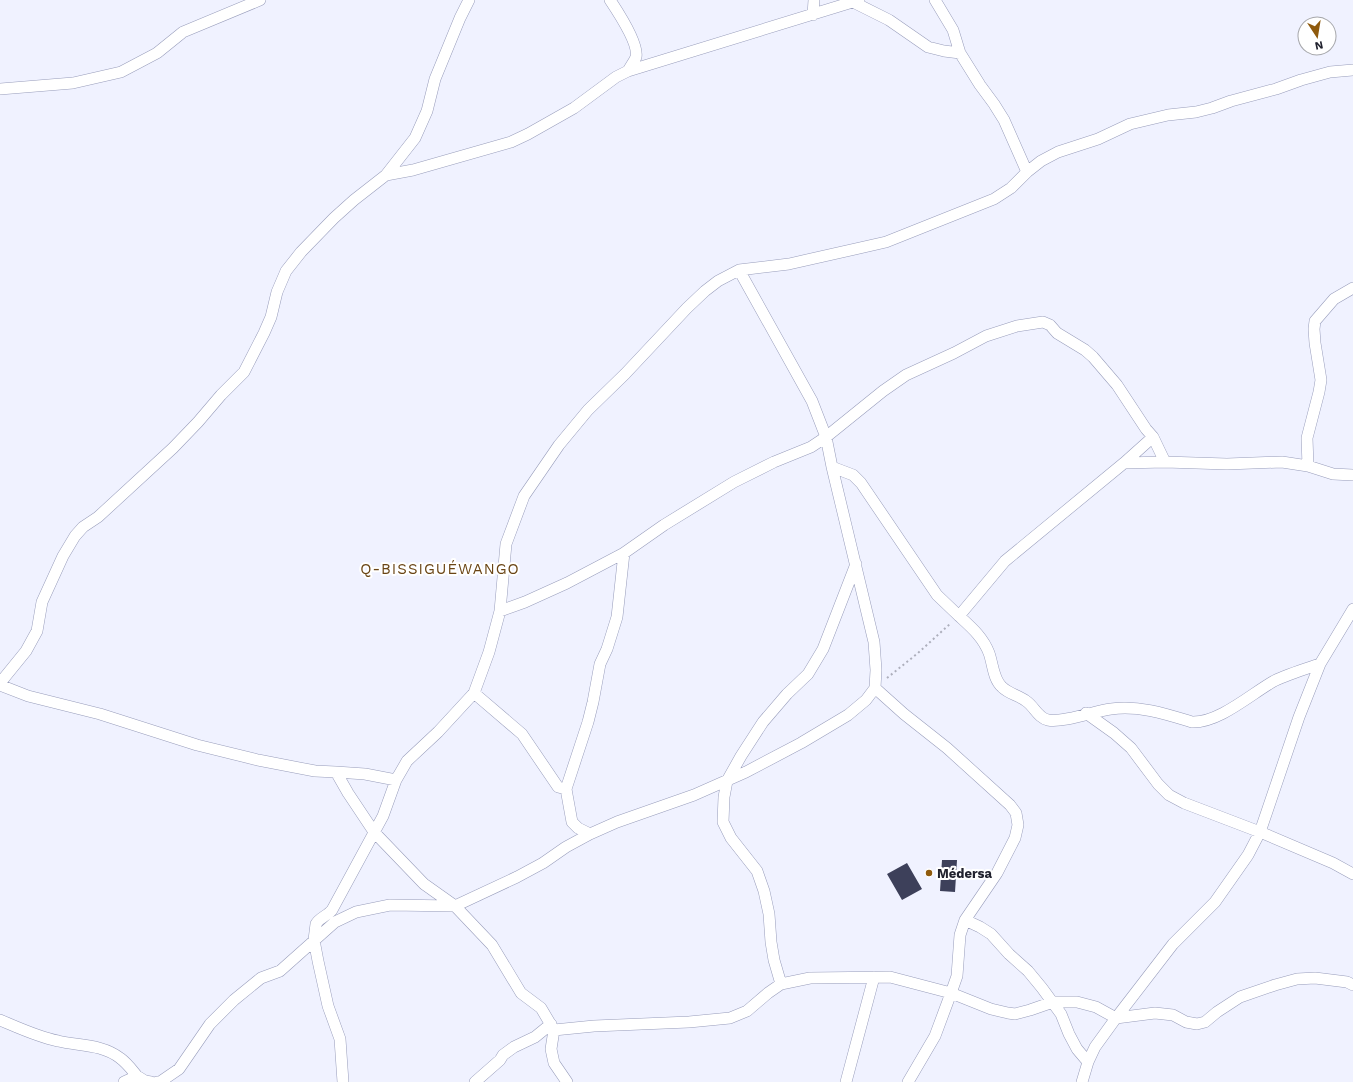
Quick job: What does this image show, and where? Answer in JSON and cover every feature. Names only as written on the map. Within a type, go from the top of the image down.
[{"type":"street","points":[[0,89],[73,83],[122,72],[157,53],[183,32],[260,0]]},
{"type":"street","points":[[396,780],[365,774],[315,771],[197,745],[100,714],[28,696],[0,684],[26,651],[37,631],[42,602],[63,556],[75,536],[83,527],[98,518],[174,448],[221,395],[244,372],[264,332],[277,292],[286,271],[301,252],[334,218],[386,175],[415,138],[427,111],[435,78],[469,0]]},
{"type":"street","points":[[610,0],[629,32],[636,48],[636,57],[628,71]]},
{"type":"street","points":[[813,15],[814,0]]},
{"type":"street","points":[[935,0],[953,30],[960,52],[1004,120],[1027,172]]},
{"type":"street","points":[[386,175],[412,170],[511,142],[574,108],[616,77],[628,71],[856,1],[889,20],[928,47],[944,51],[960,52]]},
{"type":"street","points":[[343,1082],[340,1039],[328,1006],[314,940],[316,922],[327,916],[332,910],[383,816],[396,780],[407,761],[438,732],[474,692],[489,652],[500,611],[506,544],[524,496],[559,445],[588,410],[631,368],[688,308],[705,291],[718,281],[740,270],[789,264],[886,242],[994,199],[1011,188],[1041,161],[1058,152],[1098,139],[1130,124],[1168,115],[1196,112],[1330,72],[1353,70]]},
{"type":"street","points":[[157,1082],[160,1082],[179,1069],[210,1024],[234,1000],[261,978],[280,971],[335,922],[356,912],[390,905],[455,906],[517,877],[590,834],[617,822],[687,798],[746,772],[801,743],[848,715],[866,700],[875,688],[876,670],[874,642],[826,437],[812,401],[740,270]]},
{"type":"street","points":[[1308,466],[1307,438],[1320,392],[1321,380],[1315,343],[1315,321],[1334,299],[1353,288]]},
{"type":"street","points":[[500,611],[525,602],[567,583],[624,553],[664,525],[734,482],[811,446],[826,437],[883,391],[906,375],[998,331],[1023,325],[1043,322],[1066,339],[1085,350],[1098,362],[1153,437],[1165,462]]},
{"type":"street","points":[[959,616],[1006,561],[1153,437]]},
{"type":"street","points":[[1124,463],[1165,462],[1227,464],[1282,462],[1308,466],[1333,474],[1353,475]]},
{"type":"street","points":[[832,467],[853,475],[861,483],[937,595],[973,628],[983,640],[989,654],[996,679],[1001,686],[1008,692],[1026,701],[1043,718],[1059,720],[1112,708],[1126,708],[1149,710],[1192,722],[1200,722],[1212,719],[1275,681],[1320,664]]},
{"type":"street","points":[[590,834],[578,828],[572,822],[566,789],[588,722],[600,664],[607,649],[617,617],[624,553]]},
{"type":"street","points":[[781,984],[771,942],[769,914],[764,891],[757,871],[731,838],[723,822],[724,797],[727,781],[763,722],[787,694],[808,674],[823,649],[856,564]]},
{"type":"street","points":[[1082,1082],[1094,1048],[1173,944],[1215,902],[1248,855],[1260,832],[1299,718],[1320,664],[1353,609]]},
{"type":"street","points":[[875,688],[904,714],[947,748],[1010,805],[1016,813],[1018,825],[1015,838],[997,873],[965,920],[960,935],[957,976],[951,994],[935,1036],[926,1054],[908,1082]]},
{"type":"street","points":[[474,692],[517,729],[558,787],[566,789]]},
{"type":"street","points":[[1086,714],[1114,733],[1131,748],[1158,784],[1169,795],[1184,803],[1260,832],[1333,863],[1353,874]]},
{"type":"street","points":[[336,772],[374,832],[424,884],[455,906],[492,945],[521,994],[541,1008],[552,1027],[552,1049],[554,1063],[567,1082]]},
{"type":"street","points":[[965,920],[980,927],[990,934],[1028,971],[1061,1014],[1068,1034],[1076,1049],[1088,1062]]},
{"type":"street","points":[[846,1082],[874,977]]},
{"type":"street","points":[[475,1082],[500,1060],[503,1055],[514,1047],[552,1027],[701,1021],[730,1018],[747,1011],[781,984],[810,978],[890,977],[951,994],[991,1009],[1015,1014],[1053,1002],[1077,1002],[1096,1007],[1116,1018],[1155,1013],[1173,1015],[1186,1022],[1197,1024],[1205,1022],[1240,997],[1297,979],[1315,978],[1353,984]]},
{"type":"street","points":[[0,1020],[27,1032],[58,1041],[76,1043],[108,1051],[121,1058],[137,1076],[145,1081],[151,1082]]},
{"type":"street","points":[[124,1082],[137,1076]]},
{"type":"path","points":[[875,688],[918,653],[959,616]]},
{"type":"building","points":[[942,860],[957,860],[955,892],[940,891]]},
{"type":"building","points":[[907,863],[922,889],[902,900],[887,874]]},
{"type":"place","name":"Médersa","points":[[929,873]]},
{"type":"district","name":"Q-BISSIGUÉWANGO","points":[[440,569]]}]
